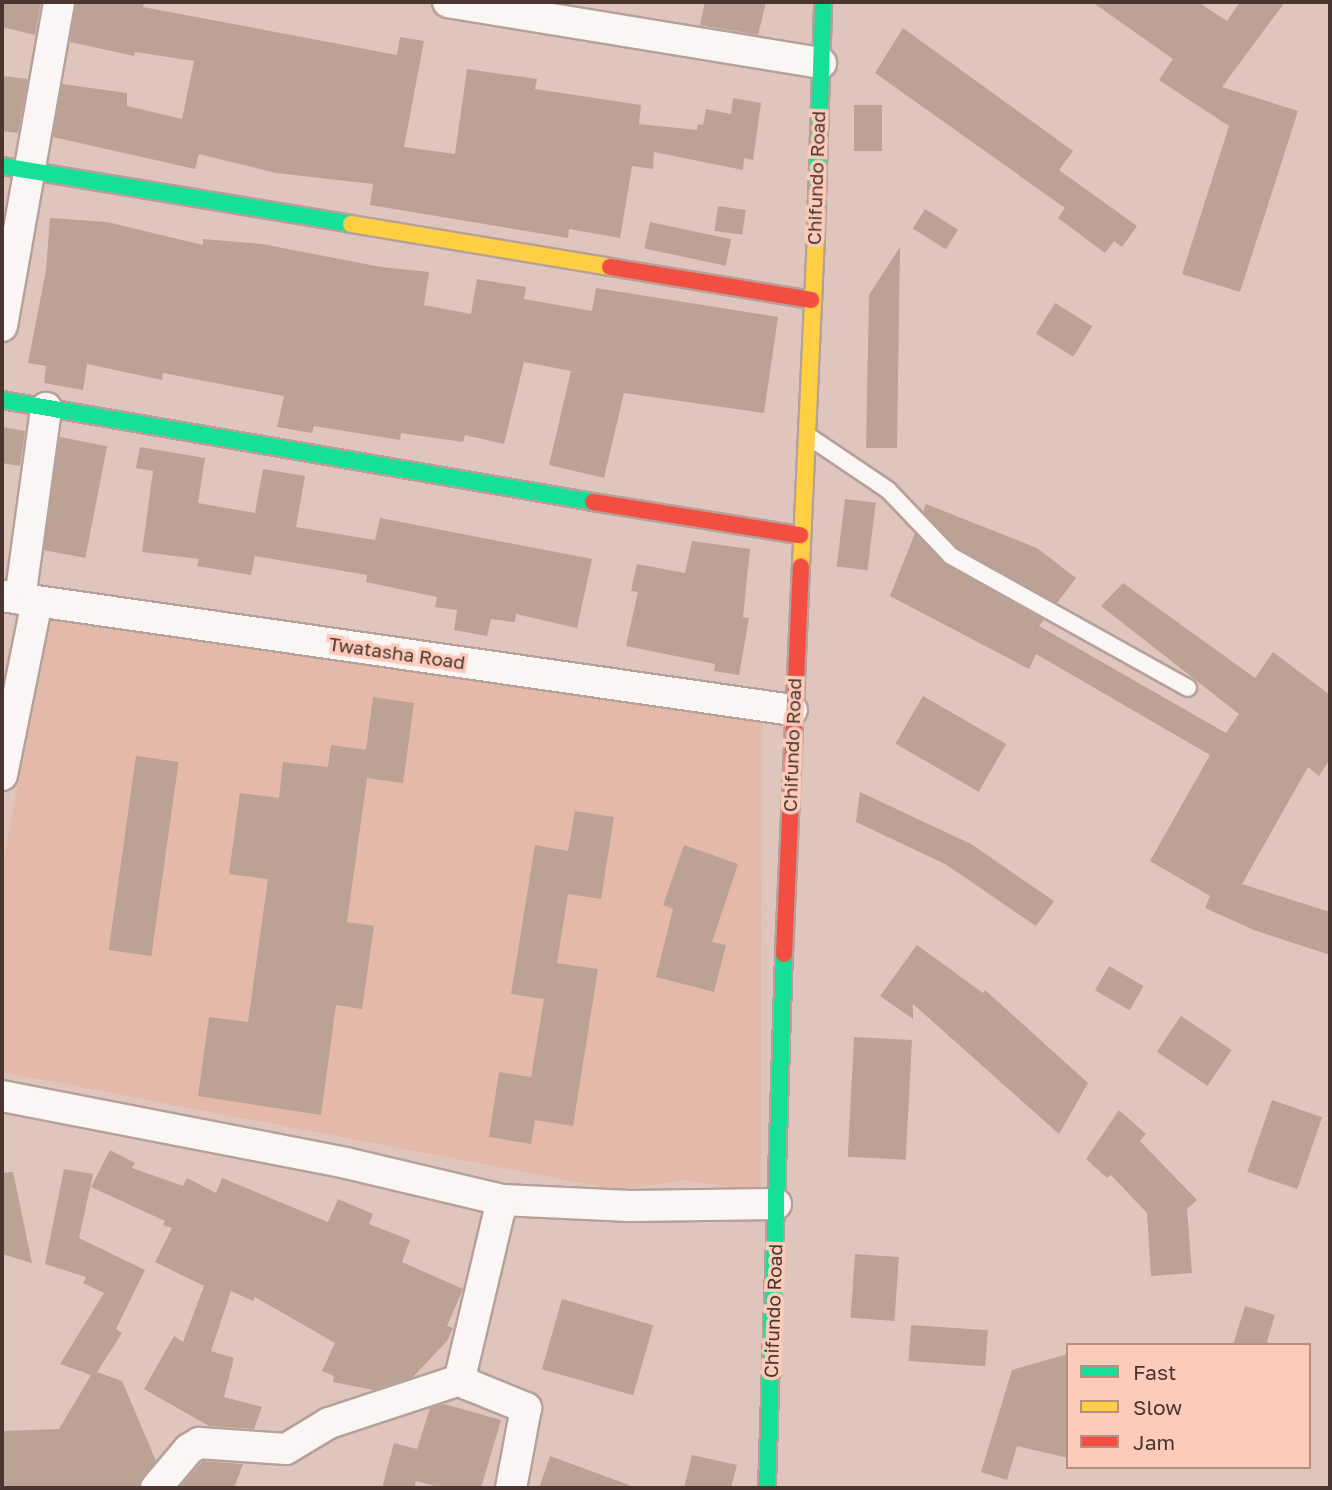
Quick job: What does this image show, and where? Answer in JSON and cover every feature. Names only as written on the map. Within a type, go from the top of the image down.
[{"type":"street","points":[[2,326],[16,168],[59,2]]},
{"type":"street","points":[[448,2],[821,63]]},
{"type":"street","name":"Chifundo Road","points":[[767,1488],[792,710],[800,535],[809,437],[811,300],[823,2]]},
{"type":"street","points":[[16,168],[811,300]]},
{"type":"street","points":[[2,400],[400,471],[800,535]]},
{"type":"street","points":[[2,775],[20,599],[46,408]]},
{"type":"street","name":"Twatasha Road","points":[[20,599],[792,710]]},
{"type":"street","points":[[2,1096],[346,1163],[502,1200],[630,1206],[776,1204]]},
{"type":"street","points":[[463,1379],[502,1200]]},
{"type":"street","points":[[156,1488],[189,1448],[199,1443],[286,1449],[329,1423],[463,1379],[526,1408],[511,1488]]},
{"type":"lane","points":[[809,437],[888,490],[951,556],[1188,688]]},
{"type":"shaded area","points":[[49,613],[762,723],[761,1191],[683,1180],[618,1190],[2,1072],[2,870]]},
{"type":"building","points":[[2,2],[41,2],[35,35],[2,27]]},
{"type":"building","points":[[76,2],[144,2],[143,7],[397,55],[400,37],[424,41],[404,147],[455,154],[467,69],[537,79],[535,89],[641,105],[639,124],[697,130],[698,124],[703,125],[706,109],[731,114],[733,98],[761,103],[753,160],[744,158],[743,170],[654,152],[653,169],[632,166],[620,238],[569,229],[568,238],[370,205],[373,184],[276,173],[199,154],[195,169],[53,137],[62,84],[127,93],[127,106],[182,119],[194,61],[135,52],[134,56],[70,42]]},
{"type":"building","points":[[705,2],[766,2],[758,35],[700,25]]},
{"type":"building","points":[[1092,2],[1198,2],[1227,21],[1240,2],[1285,2],[1222,87],[1298,111],[1240,292],[1182,274],[1229,126],[1159,80],[1173,59]]},
{"type":"building","points":[[903,28],[1073,151],[1059,170],[1137,226],[1122,247],[1114,241],[1105,253],[1058,218],[1065,208],[875,73]]},
{"type":"building","points":[[2,76],[28,79],[18,133],[2,131]]},
{"type":"building","points":[[854,105],[882,105],[882,151],[854,151]]},
{"type":"building","points":[[718,206],[746,210],[742,235],[715,231]]},
{"type":"building","points":[[925,209],[958,230],[946,249],[913,229]]},
{"type":"building","points":[[50,218],[107,222],[203,245],[203,239],[262,244],[381,267],[429,272],[424,305],[471,314],[477,279],[526,287],[524,299],[592,311],[596,288],[778,317],[764,413],[624,393],[604,478],[549,465],[571,371],[524,362],[504,444],[465,435],[463,442],[401,433],[400,440],[314,426],[312,433],[277,427],[284,396],[163,373],[162,380],[87,364],[83,390],[44,383],[46,366],[28,363],[46,270]]},
{"type":"building","points":[[650,222],[731,239],[726,266],[644,248]]},
{"type":"building","points":[[900,247],[897,448],[866,448],[869,295]]},
{"type":"building","points":[[1055,303],[1092,326],[1073,357],[1036,334]]},
{"type":"building","points":[[2,427],[25,431],[20,466],[2,463]]},
{"type":"building","points":[[60,437],[107,446],[85,558],[38,549]]},
{"type":"building","points":[[140,447],[205,458],[198,503],[255,513],[263,469],[305,476],[296,527],[375,540],[380,518],[592,559],[577,628],[516,614],[515,622],[491,619],[487,636],[454,630],[457,610],[435,607],[437,597],[366,582],[367,575],[255,556],[251,575],[197,566],[199,559],[142,552],[153,471],[136,468]]},
{"type":"building","points":[[845,499],[876,503],[867,570],[837,566]]},
{"type":"building","points":[[926,504],[1037,548],[1076,578],[1057,603],[957,548],[923,512]]},
{"type":"building","points":[[915,533],[946,565],[1044,620],[1039,626],[1226,733],[1239,714],[1101,606],[1123,583],[1255,678],[1273,652],[1330,695],[1330,759],[1319,776],[1308,767],[1242,884],[1330,912],[1330,955],[1254,930],[1205,908],[1210,896],[1150,861],[1210,755],[1036,654],[1029,669],[890,596]]},
{"type":"building","points":[[692,541],[750,549],[743,617],[749,618],[739,675],[714,671],[715,664],[626,646],[638,592],[631,591],[637,564],[685,573]]},
{"type":"building","points":[[923,696],[1006,744],[979,792],[896,744]]},
{"type":"building","points":[[373,697],[414,703],[403,783],[367,778],[347,922],[374,926],[362,1009],[336,1005],[321,1115],[198,1096],[209,1017],[248,1022],[268,879],[229,874],[240,793],[279,798],[283,762],[328,767],[331,745],[366,750]]},
{"type":"building","points":[[136,756],[179,762],[151,956],[109,950]]},
{"type":"building","points":[[860,792],[971,844],[1054,901],[1036,926],[945,864],[856,822]]},
{"type":"building","points":[[575,811],[614,817],[601,899],[568,894],[557,963],[598,969],[573,1126],[535,1120],[531,1144],[489,1137],[499,1072],[531,1077],[544,999],[511,994],[535,845],[568,851]]},
{"type":"building","points":[[684,845],[738,864],[712,942],[726,945],[714,992],[656,977],[673,909],[663,905]]},
{"type":"building","points":[[917,945],[983,993],[985,990],[1088,1083],[1059,1134],[913,1004],[913,1019],[880,996]]},
{"type":"building","points":[[1109,966],[1144,986],[1130,1010],[1095,990]]},
{"type":"building","points":[[1181,1016],[1232,1050],[1208,1086],[1157,1052]]},
{"type":"building","points":[[854,1037],[912,1040],[906,1160],[848,1157]]},
{"type":"building","points":[[1272,1100],[1322,1117],[1297,1189],[1247,1172]]},
{"type":"building","points":[[1119,1110],[1146,1134],[1140,1141],[1197,1200],[1187,1209],[1192,1273],[1151,1276],[1147,1213],[1111,1175],[1107,1178],[1086,1159]]},
{"type":"building","points":[[110,1150],[135,1163],[132,1168],[183,1186],[187,1178],[216,1193],[222,1178],[328,1222],[338,1199],[373,1214],[369,1224],[410,1240],[402,1262],[463,1289],[447,1326],[453,1328],[447,1341],[413,1377],[373,1390],[333,1382],[334,1376],[322,1371],[335,1343],[255,1297],[253,1301],[231,1291],[211,1351],[234,1358],[224,1397],[262,1407],[254,1429],[209,1426],[144,1389],[174,1336],[183,1342],[204,1286],[155,1262],[172,1228],[163,1225],[165,1221],[91,1187]]},
{"type":"building","points":[[64,1169],[93,1174],[79,1238],[145,1270],[116,1329],[122,1333],[97,1372],[122,1381],[156,1461],[139,1488],[2,1488],[2,1431],[59,1429],[91,1375],[60,1364],[104,1293],[83,1283],[86,1277],[45,1264]]},
{"type":"building","points":[[13,1172],[32,1263],[2,1254],[2,1173]]},
{"type":"building","points":[[855,1254],[899,1257],[894,1321],[851,1318]]},
{"type":"building","points":[[562,1299],[653,1325],[633,1395],[542,1369]]},
{"type":"building","points":[[1245,1306],[1275,1315],[1267,1343],[1234,1343]]},
{"type":"building","points":[[911,1325],[988,1330],[985,1366],[908,1361]]},
{"type":"building","points":[[1066,1355],[1066,1458],[1017,1446],[1007,1480],[981,1472],[1012,1370]]},
{"type":"building","points":[[444,1404],[501,1420],[481,1488],[442,1488],[416,1481],[414,1488],[382,1488],[394,1443],[417,1449],[430,1408]]},
{"type":"building","points":[[692,1455],[737,1465],[731,1488],[684,1488]]},
{"type":"building","points":[[550,1456],[629,1485],[629,1488],[539,1488]]},
{"type":"building","points":[[203,1461],[243,1464],[234,1488],[179,1488]]},
{"type":"traffic: fast","points":[[816,230],[823,2]]},
{"type":"traffic: fast","points":[[2,166],[351,224]]},
{"type":"traffic: fast","points":[[2,400],[593,502]]},
{"type":"traffic: fast","points":[[767,1488],[784,954]]},
{"type":"traffic: slow","points":[[351,224],[610,267]]},
{"type":"traffic: slow","points":[[801,566],[816,230]]},
{"type":"traffic: jam","points":[[610,267],[811,300]]},
{"type":"traffic: jam","points":[[593,502],[800,535]]},
{"type":"traffic: jam","points":[[784,954],[801,566]]}]
